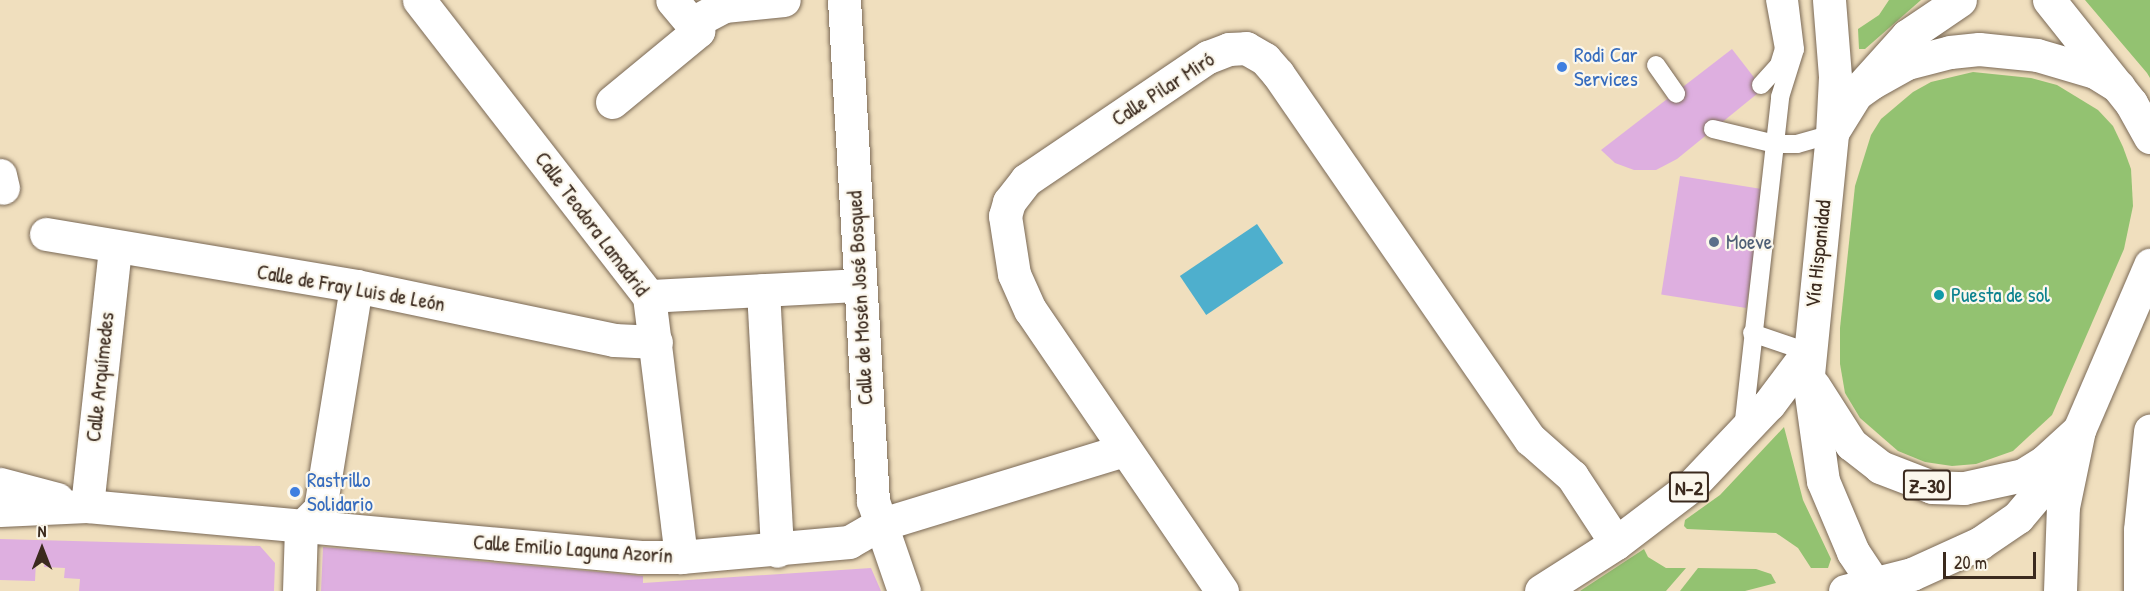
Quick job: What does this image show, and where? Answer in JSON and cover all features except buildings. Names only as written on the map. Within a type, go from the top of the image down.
[{"type":"main road","name":"Calle Teodora Lamadrid","points":[[419,0],[650,296],[681,557]]},
{"type":"main road","points":[[682,12],[784,0]]},
{"type":"main road","name":"Calle de Mosén José Bosqued","points":[[843,0],[873,501],[879,525],[904,591]]},
{"type":"main road","name":"Vía Hispanidad","points":[[1829,0],[1835,77],[1832,134],[1808,362],[1823,481],[1866,589]]},
{"type":"main road","points":[[1856,94],[1907,36],[1960,0]]},
{"type":"main road","points":[[2049,0],[2119,87],[2150,137]]},
{"type":"main road","points":[[612,102],[698,31],[682,12]]},
{"type":"main road","name":"Calle Pilar Miró","points":[[1222,591],[1018,288],[1006,232],[1009,202],[1026,180],[1208,57],[1228,49],[1246,48],[1265,59],[1278,74],[1530,439],[1572,476],[1616,543]]},
{"type":"main road","name":"Vía Hispanidad","points":[[1832,134],[1856,94],[1907,63],[1979,49],[2072,63],[2119,87]]},
{"type":"main road","name":"Calle de Fray Luis de León","points":[[46,234],[115,248],[356,286],[614,340],[656,342]]},
{"type":"main road","name":"Calle Arquímedes","points":[[83,506],[115,248]]},
{"type":"main road","name":"Z-30","points":[[2060,591],[2063,507],[2079,430],[2150,265]]},
{"type":"main road","points":[[650,296],[859,285]]},
{"type":"main road","points":[[299,591],[301,528],[320,509],[356,286]]},
{"type":"main road","points":[[763,290],[777,550]]},
{"type":"main road","name":"Z-30","points":[[1808,362],[1820,398],[1851,444],[1880,467],[1932,487],[1964,488],[2023,475],[2054,454],[2079,430]]},
{"type":"main road","name":"N-2","points":[[1541,591],[1616,543],[1692,485],[1743,434],[1808,362]]},
{"type":"main road","points":[[1866,589],[1944,561],[2018,517],[2056,472],[2079,430]]},
{"type":"main road","points":[[2140,591],[2140,530],[2150,431]]},
{"type":"main road","name":"Calle Emilio Laguna Azorín","points":[[0,510],[83,506],[301,528],[641,557],[681,557],[849,542],[879,525],[1125,450]]},
{"type":"main road","name":"Calle Emilio Laguna Azorín","points":[[0,484],[83,506]]},
{"type":"lane","points":[[1761,85],[1779,65],[1784,49],[1775,0]]},
{"type":"lane","points":[[1743,434],[1752,333],[1782,86],[1795,49],[1789,0]]},
{"type":"lane","points":[[1656,65],[1676,94]]},
{"type":"lane","points":[[1713,129],[1776,144],[1797,144],[1832,134]]},
{"type":"lane","points":[[1752,333],[1808,362]]},
{"type":"green space","points":[[1889,0],[1921,0],[1865,49],[1859,49],[1858,29],[1879,15]]},
{"type":"green space","points":[[2085,0],[2150,0],[2150,78],[2147,73]]},
{"type":"green space","points":[[1973,72],[2031,78],[2057,85],[2098,110],[2113,126],[2123,147],[2131,169],[2133,206],[2124,249],[2052,415],[2013,451],[1976,464],[1952,466],[1925,462],[1898,451],[1860,418],[1845,393],[1840,364],[1840,328],[1855,186],[1871,135],[1881,119],[1913,92],[1931,82]]},
{"type":"green space","points":[[1784,427],[1803,500],[1831,559],[1828,568],[1811,568],[1798,548],[1776,533],[1687,529],[1684,526],[1685,520],[1720,495]]},
{"type":"green space","points":[[1644,549],[1648,557],[1666,568],[1686,568],[1666,591],[1580,591]]},
{"type":"green space","points":[[1698,568],[1756,569],[1771,574],[1776,583],[1745,591],[1680,591]]},
{"type":"water","points":[[1257,224],[1283,263],[1206,315],[1180,276]]},
{"type":"place","name":"Rodi Car Services","points":[[1562,67]]},
{"type":"place","name":"Moeve","points":[[1714,242]]},
{"type":"place","name":"Puesta de sol","points":[[1939,295]]},
{"type":"place","name":"Rastrillo Solidario","points":[[295,492]]}]
